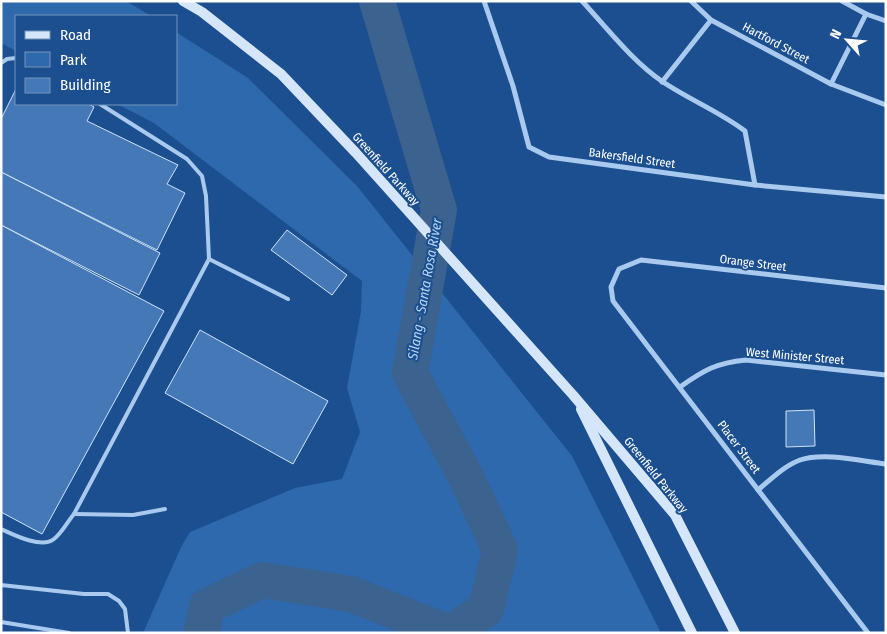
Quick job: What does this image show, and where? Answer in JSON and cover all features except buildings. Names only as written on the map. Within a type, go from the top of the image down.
[{"type":"main road","name":"Greenfield Parkway","points":[[183,1],[202,12],[281,74],[356,153],[573,395],[675,515],[735,633]]},
{"type":"main road","name":"Greenfield Parkway","points":[[573,395],[692,633]]},
{"type":"street","name":"Bakersfield Street","points":[[484,1],[512,86],[529,147],[548,157],[755,185],[886,197]]},
{"type":"street","points":[[582,1],[630,54],[662,82],[734,122],[745,131],[755,185]]},
{"type":"street","name":"Hartford Street","points":[[691,1],[711,20],[831,84],[886,105]]},
{"type":"street","points":[[842,1],[866,14],[886,21]]},
{"type":"street","points":[[831,84],[866,14]]},
{"type":"street","points":[[662,82],[711,20]]},
{"type":"street","name":"Orange Street","points":[[619,269],[641,260],[886,288]]},
{"type":"street","name":"Placer Street","points":[[619,269],[611,287],[613,301],[868,633]]},
{"type":"street","name":"West Minister Street","points":[[680,387],[705,369],[725,362],[746,360],[886,376]]},
{"type":"street","points":[[758,490],[780,471],[800,460],[819,458],[886,464]]},
{"type":"lane","points":[[1,63],[7,59],[15,58]]},
{"type":"lane","points":[[1,529],[25,539],[43,543],[54,540],[74,514],[209,259],[206,196],[202,176],[187,159],[102,105]]},
{"type":"lane","points":[[209,259],[288,299]]},
{"type":"lane","points":[[74,514],[134,515],[165,510]]},
{"type":"lane","points":[[1,585],[84,594],[108,594],[119,601],[125,609],[128,633]]},
{"type":"lane","points":[[1,622],[69,633]]},
{"type":"green space","points":[[1,1],[126,1],[149,15],[15,15],[15,50],[1,43]]},
{"type":"green space","points":[[178,33],[248,78],[357,186],[572,456],[661,633],[143,633],[181,547],[190,532],[295,488],[342,479],[360,432],[347,388],[361,311],[362,281],[154,123],[119,105],[178,105]]},
{"type":"waterway","name":"Silang - Santa Rosa River","points":[[377,1],[439,210],[410,373],[467,479],[500,550],[486,609],[450,633]]},
{"type":"waterway","name":"Silang - Santa Rosa River","points":[[201,633],[207,606],[262,580],[351,594],[450,633]]}]
